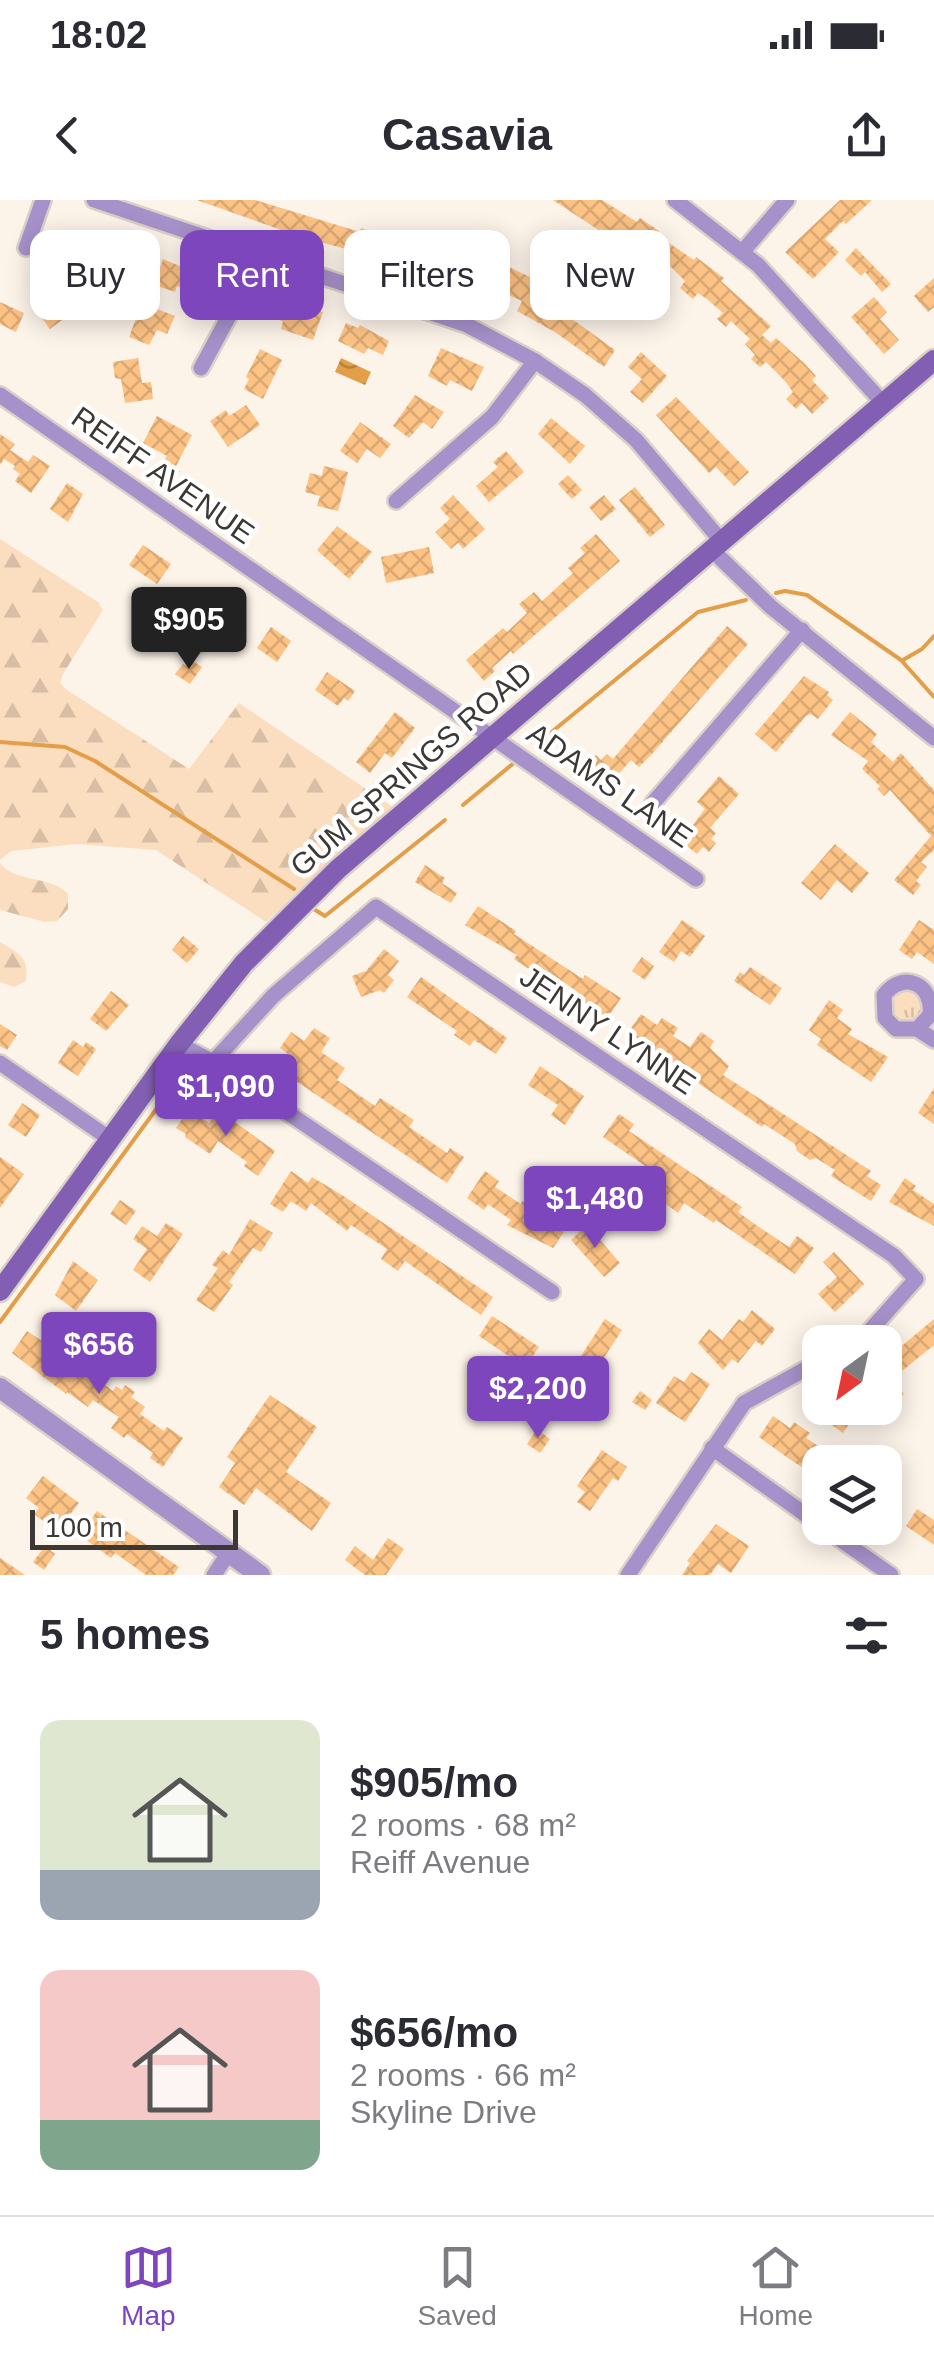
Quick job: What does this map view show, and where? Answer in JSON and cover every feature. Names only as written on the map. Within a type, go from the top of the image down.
[{"type":"main road","name":"GUM SPRINGS ROAD","points":[[0,1291],[180,1044],[271,934],[338,868],[934,360]]},
{"type":"street","points":[[26,248],[42,200]]},
{"type":"street","points":[[94,200],[183,230]]},
{"type":"street","points":[[675,200],[742,251],[794,302],[883,403]]},
{"type":"street","points":[[742,251],[787,200]]},
{"type":"street","points":[[324,277],[467,325],[535,361],[585,394],[646,450],[718,547],[771,607],[934,738]]},
{"type":"street","points":[[200,368],[227,320]]},
{"type":"street","points":[[396,501],[492,417],[535,361]]},
{"type":"street","name":"REIFF AVENUE","points":[[0,395],[492,736]]},
{"type":"street","points":[[653,803],[802,630]]},
{"type":"street","name":"ADAMS LANE","points":[[492,736],[696,879]]},
{"type":"street","name":"JENNY LYNNE","points":[[214,1062],[273,996],[376,907],[894,1256],[916,1278],[875,1325]]},
{"type":"street","points":[[916,1029],[934,1040]]},
{"type":"street","points":[[180,1044],[214,1062],[552,1292]]},
{"type":"street","points":[[0,1063],[110,1139]]},
{"type":"street","points":[[628,1575],[744,1403],[802,1370]]},
{"type":"street","points":[[0,1388],[260,1575]]},
{"type":"street","points":[[712,1448],[802,1512]]},
{"type":"street","points":[[849,1545],[891,1575]]},
{"type":"street","points":[[214,1575],[229,1552]]},
{"type":"green space","points":[[0,539],[98,602],[103,610],[63,674],[60,683],[67,690],[189,769],[239,703],[394,808],[266,922],[156,850],[77,844],[11,851],[0,860]]},
{"type":"green space","points":[[0,863],[14,874],[61,888],[68,894],[68,909],[57,921],[45,922],[0,910]]},
{"type":"green space","points":[[0,942],[21,957],[26,966],[26,981],[14,987],[0,982]]},
{"type":"green space","points":[[907,990],[919,994],[923,1006],[919,1018],[907,1022],[895,1018],[891,1006],[895,994]]},
{"type":"water","points":[[341,358],[371,372],[365,385],[335,372]]},
{"type":"building","points":[[197,200],[255,200],[353,230],[344,230],[344,249],[324,243],[324,230],[281,230]]},
{"type":"building","points":[[553,200],[602,200],[658,230],[601,229]]},
{"type":"building","points":[[840,200],[872,200],[825,239],[839,252],[813,279],[785,252]]},
{"type":"building","points":[[670,244],[724,278],[721,281],[771,326],[762,335],[771,343],[776,338],[804,363],[816,376],[812,380],[829,398],[812,414],[802,403],[796,409],[786,399],[793,392],[785,381],[766,362],[760,367],[751,359],[755,355],[745,344],[750,339],[731,321],[726,327],[717,319],[723,313],[707,299],[698,293],[693,299],[680,288],[685,281],[670,266]]},
{"type":"building","points":[[856,248],[891,284],[882,292],[865,272],[861,276],[845,260]]},
{"type":"building","points":[[163,259],[180,266],[180,287],[175,292],[160,287]]},
{"type":"building","points":[[510,267],[530,277],[530,318],[517,311],[522,301],[510,296]]},
{"type":"building","points":[[934,278],[934,307],[928,312],[914,296]]},
{"type":"building","points":[[874,297],[887,312],[880,319],[899,340],[884,354],[851,317]]},
{"type":"building","points":[[0,302],[24,313],[16,332],[0,324]]},
{"type":"building","points":[[160,310],[175,316],[167,334],[157,330],[149,345],[129,337],[136,320],[160,320]]},
{"type":"building","points":[[43,320],[62,320],[50,329]]},
{"type":"building","points":[[280,320],[320,320],[313,340],[281,329],[283,321]]},
{"type":"building","points":[[533,320],[573,320],[615,350],[604,367]]},
{"type":"building","points":[[346,323],[358,328],[360,325],[389,341],[383,355],[368,348],[364,354],[338,341]]},
{"type":"building","points":[[441,348],[484,367],[472,391],[450,380],[447,386],[428,376]]},
{"type":"building","points":[[260,349],[282,360],[263,399],[244,389]]},
{"type":"building","points":[[641,352],[667,376],[643,403],[630,392],[642,379],[628,367]]},
{"type":"building","points":[[138,358],[142,383],[151,382],[153,399],[125,403],[113,362]]},
{"type":"building","points":[[415,395],[444,412],[432,429],[423,422],[409,438],[393,426]]},
{"type":"building","points":[[676,397],[749,472],[734,486],[716,467],[709,473],[656,415]]},
{"type":"building","points":[[246,405],[260,425],[228,447],[210,421],[226,410],[229,416]]},
{"type":"building","points":[[157,416],[192,435],[172,483],[156,472],[167,456],[143,443]]},
{"type":"building","points":[[551,418],[585,446],[570,464],[538,434]]},
{"type":"building","points":[[360,422],[391,444],[380,458],[367,449],[357,463],[340,451]]},
{"type":"building","points":[[0,434],[15,444],[10,450],[28,462],[33,455],[50,466],[31,493],[15,481],[20,474],[13,469],[15,466],[4,459],[0,465]]},
{"type":"building","points":[[506,451],[524,472],[489,502],[476,486],[498,467],[493,462]]},
{"type":"building","points":[[324,466],[348,472],[338,511],[317,506],[320,496],[305,492],[310,473],[322,476]]},
{"type":"building","points":[[568,475],[582,490],[572,499],[558,484]]},
{"type":"building","points":[[67,483],[83,494],[68,522],[50,509]]},
{"type":"building","points":[[635,487],[665,525],[650,537],[619,500]]},
{"type":"building","points":[[453,495],[485,529],[463,549],[458,543],[451,549],[435,532],[450,519],[440,508]]},
{"type":"building","points":[[604,495],[616,509],[601,521],[589,507]]},
{"type":"building","points":[[337,526],[372,552],[349,579],[317,550]]},
{"type":"building","points":[[596,534],[620,561],[513,654],[511,651],[484,681],[466,660],[527,613],[519,604],[534,592],[542,601],[573,573],[568,568],[585,553],[580,548]]},
{"type":"building","points":[[143,545],[171,564],[157,584],[129,565]]},
{"type":"building","points":[[429,547],[434,573],[386,583],[381,557]]},
{"type":"building","points":[[197,587],[224,605],[212,623],[194,611],[186,624],[167,611],[183,589],[191,595]]},
{"type":"building","points":[[727,626],[748,644],[652,754],[639,767],[631,760],[613,780],[622,788],[615,797],[609,793],[583,770],[596,755],[601,760],[607,754],[613,759]]},
{"type":"building","points":[[271,627],[291,641],[277,662],[257,648]]},
{"type":"building","points":[[191,660],[202,667],[190,684],[175,674]]},
{"type":"building","points":[[327,672],[355,691],[348,701],[344,698],[338,706],[315,690]]},
{"type":"building","points":[[804,676],[829,692],[827,695],[833,700],[818,719],[811,714],[806,716],[776,752],[755,734]]},
{"type":"building","points":[[395,712],[415,728],[392,758],[385,753],[370,773],[356,762]]},
{"type":"building","points":[[850,712],[877,734],[871,742],[893,762],[901,753],[934,790],[934,850],[921,862],[927,867],[916,881],[921,885],[913,895],[894,880],[931,836],[890,790],[884,796],[877,789],[880,786],[862,769],[868,761],[831,735]]},
{"type":"building","points":[[719,776],[739,794],[710,828],[716,833],[711,839],[716,843],[709,852],[703,847],[697,854],[670,832],[679,821],[689,830],[705,809],[697,802]]},
{"type":"building","points":[[835,844],[869,873],[852,893],[837,880],[821,900],[801,883]]},
{"type":"building","points":[[425,865],[445,878],[442,883],[457,893],[451,903],[415,882]]},
{"type":"building","points":[[478,906],[583,979],[585,975],[621,998],[606,1020],[549,972],[544,979],[514,959],[517,955],[465,925]]},
{"type":"building","points":[[682,920],[705,936],[690,957],[681,951],[674,962],[659,952]]},
{"type":"building","points":[[919,920],[934,930],[934,964],[917,952],[912,959],[899,950]]},
{"type":"building","points":[[183,936],[199,949],[187,963],[172,950]]},
{"type":"building","points":[[384,949],[399,961],[388,975],[394,980],[384,993],[380,990],[361,997],[352,976],[366,971]]},
{"type":"building","points":[[642,957],[654,966],[645,980],[632,971]]},
{"type":"building","points":[[750,967],[782,988],[770,1005],[734,981]]},
{"type":"building","points":[[421,977],[507,1038],[496,1054],[474,1040],[470,1046],[454,1035],[457,1031],[407,997]]},
{"type":"building","points":[[111,991],[129,1005],[106,1031],[90,1019]]},
{"type":"building","points":[[829,1000],[843,1010],[837,1018],[852,1029],[848,1034],[888,1057],[871,1082],[817,1045],[821,1039],[809,1030]]},
{"type":"building","points":[[641,1014],[657,1025],[662,1018],[678,1028],[673,1036],[690,1047],[701,1032],[714,1041],[710,1048],[729,1066],[723,1075],[871,1171],[867,1176],[881,1185],[871,1201],[831,1176],[835,1170],[816,1158],[810,1160],[797,1151],[795,1144],[764,1124],[762,1127],[627,1034]]},
{"type":"building","points":[[0,1024],[17,1035],[7,1050],[0,1046]]},
{"type":"building","points":[[314,1028],[330,1038],[321,1052],[345,1068],[337,1080],[375,1106],[380,1098],[414,1120],[409,1127],[447,1153],[450,1148],[464,1157],[447,1183],[284,1073],[294,1058],[280,1048],[291,1032],[304,1041]]},
{"type":"building","points":[[73,1040],[96,1049],[78,1076],[58,1063]]},
{"type":"building","points":[[540,1066],[584,1096],[565,1125],[551,1115],[558,1105],[528,1085]]},
{"type":"building","points":[[934,1088],[934,1124],[918,1113]]},
{"type":"building","points":[[22,1103],[40,1115],[26,1137],[8,1125]]},
{"type":"building","points":[[189,1109],[209,1123],[218,1110],[275,1151],[258,1176],[244,1166],[247,1162],[218,1141],[210,1154],[185,1137],[176,1128]]},
{"type":"building","points":[[619,1114],[634,1124],[629,1131],[742,1207],[738,1212],[756,1225],[789,1247],[797,1236],[814,1248],[795,1274],[716,1220],[714,1223],[684,1203],[678,1213],[644,1188],[654,1172],[603,1137]]},
{"type":"building","points":[[0,1157],[24,1174],[0,1208]]},
{"type":"building","points":[[291,1171],[308,1183],[312,1177],[345,1197],[493,1297],[481,1315],[405,1261],[398,1271],[381,1259],[387,1249],[351,1225],[347,1231],[311,1203],[306,1211],[291,1201],[283,1212],[270,1204]]},
{"type":"building","points":[[485,1171],[499,1181],[495,1187],[521,1204],[522,1201],[538,1211],[540,1208],[556,1218],[552,1224],[564,1232],[553,1248],[507,1225],[511,1220],[488,1204],[484,1210],[467,1198]]},
{"type":"building","points":[[905,1178],[916,1186],[913,1190],[934,1204],[934,1226],[889,1202]]},
{"type":"building","points":[[120,1200],[136,1211],[126,1225],[110,1214]]},
{"type":"building","points":[[250,1219],[273,1233],[261,1252],[253,1248],[214,1312],[196,1300],[218,1268],[212,1265],[223,1250],[229,1255]]},
{"type":"building","points":[[166,1223],[183,1234],[150,1282],[133,1270],[147,1249],[133,1239],[142,1226],[157,1236]]},
{"type":"building","points":[[587,1225],[620,1263],[604,1277],[571,1240]]},
{"type":"building","points":[[834,1252],[864,1284],[835,1312],[818,1294],[837,1277],[823,1262]]},
{"type":"building","points":[[73,1261],[98,1280],[76,1311],[55,1295]]},
{"type":"building","points":[[752,1310],[775,1329],[762,1346],[756,1341],[738,1363],[732,1359],[723,1370],[698,1343],[709,1329],[722,1340]]},
{"type":"building","points":[[492,1316],[539,1347],[525,1367],[479,1336]]},
{"type":"building","points":[[605,1319],[622,1330],[590,1379],[573,1368]]},
{"type":"building","points":[[934,1319],[934,1345],[902,1371],[902,1346]]},
{"type":"building","points":[[27,1331],[60,1353],[58,1356],[78,1371],[80,1367],[113,1391],[116,1386],[122,1390],[125,1385],[135,1392],[131,1397],[145,1407],[140,1414],[164,1431],[167,1427],[183,1438],[163,1467],[150,1458],[153,1453],[127,1434],[124,1438],[111,1428],[119,1417],[93,1400],[88,1407],[66,1394],[12,1353]]},
{"type":"building","points":[[691,1372],[710,1384],[685,1422],[656,1403],[674,1376],[684,1382]]},
{"type":"building","points":[[640,1391],[652,1400],[645,1410],[632,1402]]},
{"type":"building","points":[[270,1395],[317,1427],[286,1472],[331,1503],[312,1531],[256,1488],[244,1505],[219,1487],[235,1463],[227,1457]]},
{"type":"building","points":[[773,1416],[790,1428],[794,1422],[810,1433],[806,1438],[816,1445],[802,1445],[802,1467],[759,1437]]},
{"type":"building","points":[[832,1425],[848,1425],[843,1433]]},
{"type":"building","points":[[537,1429],[550,1439],[540,1453],[527,1444]]},
{"type":"building","points":[[602,1450],[627,1467],[618,1481],[613,1478],[590,1511],[577,1502],[585,1492],[577,1486]]},
{"type":"building","points":[[43,1476],[79,1503],[62,1525],[50,1516],[46,1523],[34,1514],[39,1508],[26,1498]]},
{"type":"building","points":[[917,1509],[934,1520],[934,1545],[906,1526]]},
{"type":"building","points":[[97,1511],[179,1567],[173,1575],[146,1575],[115,1553],[111,1558],[86,1540],[89,1536],[83,1531]]},
{"type":"building","points":[[716,1524],[749,1546],[731,1573],[718,1564],[710,1575],[682,1575],[690,1563],[687,1561]]},
{"type":"building","points":[[388,1538],[404,1549],[386,1575],[365,1575],[345,1560],[355,1546],[373,1560]]},
{"type":"building","points":[[45,1546],[55,1554],[44,1570],[33,1562]]},
{"type":"building","points":[[0,1558],[25,1575],[0,1575]]},
{"type":"waterway","points":[[776,593],[807,595],[901,660],[934,697]]},
{"type":"waterway","points":[[537,744],[698,612],[746,600]]},
{"type":"waterway","points":[[903,660],[934,636]]},
{"type":"waterway","points":[[0,742],[65,747],[95,761],[294,889]]},
{"type":"waterway","points":[[463,805],[515,762]]},
{"type":"waterway","points":[[312,908],[325,916],[445,820]]},
{"type":"waterway","points":[[0,1322],[188,1066]]}]
